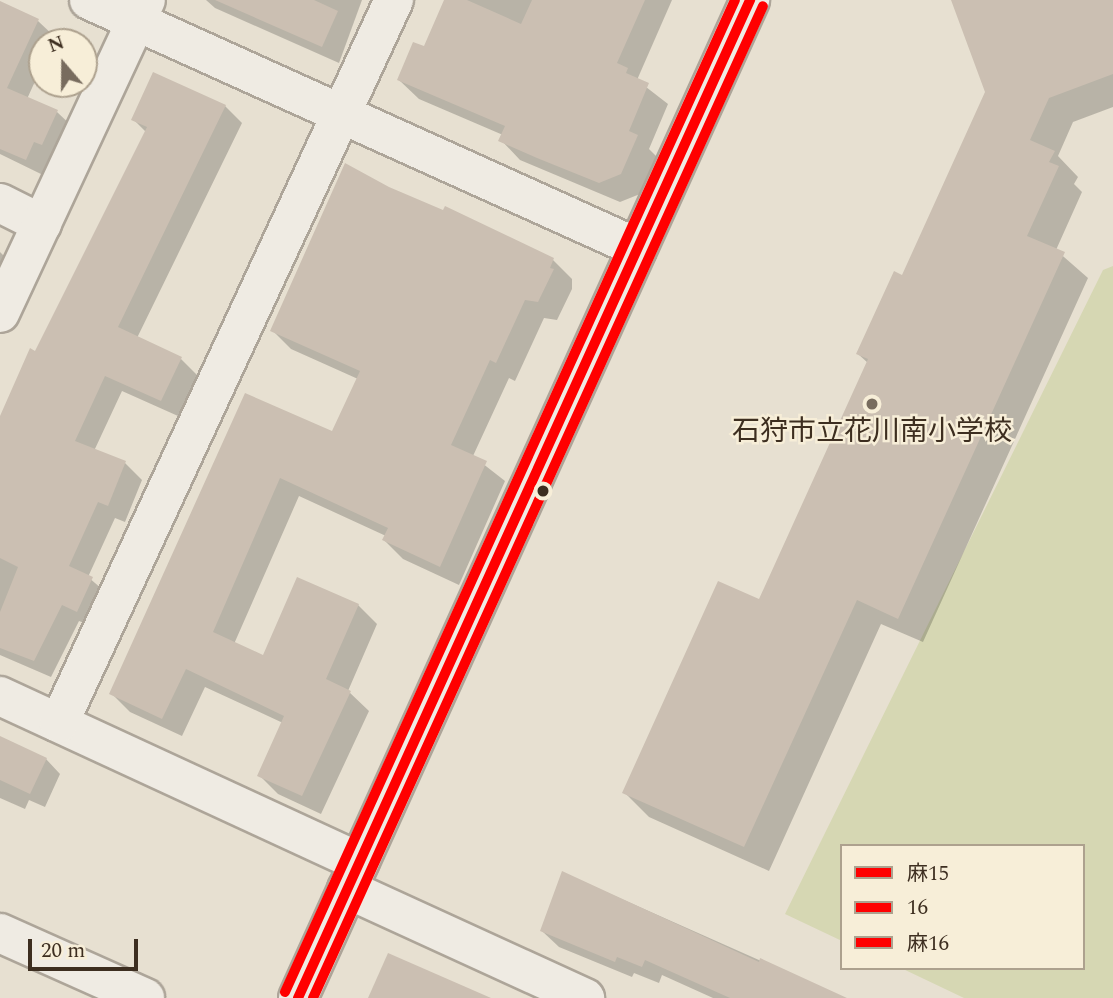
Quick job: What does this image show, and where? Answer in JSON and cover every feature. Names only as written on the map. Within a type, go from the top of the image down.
[{"type":"street","points":[[89,0],[141,11],[342,114],[638,248]]},
{"type":"street","points":[[59,723],[394,0]]},
{"type":"street","points":[[298,998],[750,0]]},
{"type":"street","points":[[0,313],[141,11]]},
{"type":"street","points":[[0,203],[42,224]]},
{"type":"street","points":[[0,696],[59,723],[585,998]]},
{"type":"street","points":[[0,933],[145,998]]},
{"type":"green space","points":[[1113,266],[1113,998],[964,998],[905,970],[1085,970],[1085,844],[840,844],[840,940],[785,914],[1103,270]]},
{"type":"building","points":[[215,0],[314,0],[338,11],[322,47]]},
{"type":"building","points":[[444,0],[467,0],[521,24],[532,0],[645,0],[617,63],[628,68],[626,73],[649,83],[629,131],[638,135],[621,174],[599,183],[537,158],[498,141],[505,126],[397,80],[413,42],[424,46]]},
{"type":"building","points":[[951,0],[1113,0],[1113,74],[1049,98],[1030,140],[1055,151],[1049,162],[1059,166],[1027,236],[1065,252],[898,619],[857,600],[744,847],[622,793],[718,581],[759,599],[868,359],[856,354],[894,271],[902,275],[985,92]]},
{"type":"building","points":[[0,1],[39,19],[35,28],[28,28],[28,43],[7,88],[58,110],[42,145],[34,142],[26,160],[0,149]]},
{"type":"building","points":[[153,72],[226,105],[118,327],[182,357],[161,401],[105,376],[75,441],[126,461],[108,506],[98,502],[69,566],[93,577],[77,612],[62,605],[34,661],[0,648],[0,612],[18,567],[0,558],[0,416],[30,348],[35,351],[147,127],[131,120]]},
{"type":"building","points":[[345,163],[389,187],[443,210],[445,206],[554,258],[550,268],[554,269],[538,302],[525,300],[496,363],[490,360],[451,445],[487,461],[440,567],[382,540],[388,528],[280,478],[213,632],[263,655],[297,577],[359,604],[326,679],[351,691],[302,796],[257,776],[284,716],[186,669],[162,719],[109,694],[245,393],[332,431],[360,371],[270,331]]},
{"type":"building","points":[[0,736],[47,758],[30,794],[0,780]]},
{"type":"building","points":[[562,871],[759,962],[760,958],[847,998],[730,998],[645,960],[642,967],[617,957],[615,962],[540,931]]},
{"type":"building","points":[[388,953],[491,998],[368,998]]},
{"type":"transit line","name":"麻16","points":[[285,992],[735,0]]},
{"type":"transit line","name":"麻15","points":[[298,998],[750,0]]},
{"type":"transit line","name":"16","points":[[313,998],[763,6]]},
{"type":"place","name":"石狩市立花川南小学校","points":[[872,404]]}]
